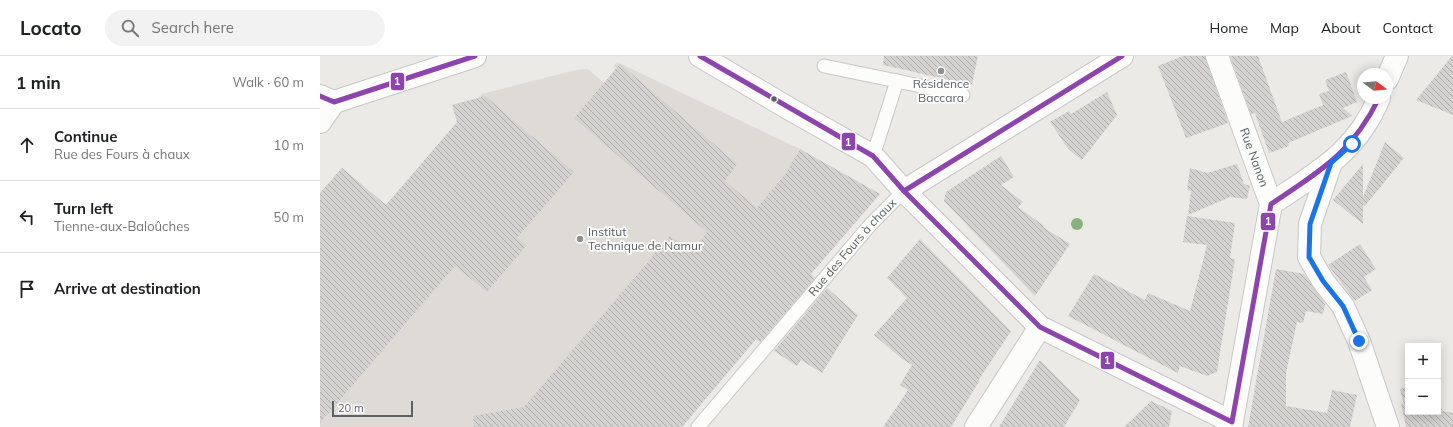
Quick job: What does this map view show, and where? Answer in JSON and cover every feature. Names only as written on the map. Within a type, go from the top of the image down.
[{"type":"street","points":[[320,122],[327,99],[475,56]]},
{"type":"street","name":"Rue des Fours à chaux","points":[[904,191],[1122,56]]},
{"type":"street","name":"Rue Nanon","points":[[1216,56],[1271,204]]},
{"type":"street","points":[[1392,68],[1397,56]]},
{"type":"street","points":[[712,59],[788,108],[873,156],[904,191],[1040,328],[1231,424],[1271,204],[1331,163],[1356,139],[1371,118],[1377,104]]},
{"type":"street","points":[[1331,163],[1310,224],[1309,257],[1323,281],[1343,306],[1359,341],[1388,427]]},
{"type":"street","points":[[976,427],[1040,328]]},
{"type":"lane","points":[[824,66],[963,95]]},
{"type":"lane","points":[[873,156],[897,81]]},
{"type":"lane","name":"Rue des Fours à chaux","points":[[698,427],[871,224],[904,191]]},
{"type":"shaded area","name":"Institut Technique de Namur","points":[[617,62],[800,149],[852,179],[812,273],[682,427],[320,427],[320,193],[342,168],[386,205],[482,94],[576,70],[588,69],[604,83],[616,68],[614,66]]},
{"type":"building","name":"Résidence Baccara","points":[[884,56],[978,56],[972,85],[883,65]]},
{"type":"building","points":[[1183,56],[1205,56],[1228,123],[1186,138],[1158,66]]},
{"type":"building","points":[[1230,56],[1258,56],[1282,122],[1323,105],[1319,94],[1329,91],[1325,80],[1346,72],[1357,102],[1343,108],[1352,116],[1288,143],[1289,146],[1269,153],[1255,113],[1251,114]]},
{"type":"building","points":[[1453,56],[1453,115],[1416,100]]},
{"type":"building","points":[[620,64],[737,164],[725,181],[757,208],[786,173],[800,149],[880,194],[811,274],[815,278],[760,342],[756,339],[682,427],[474,427],[473,416],[524,407],[670,236],[693,251],[707,232],[574,118]]},
{"type":"building","points":[[1107,92],[1117,115],[1082,160],[1069,150],[1050,122],[1069,111],[1071,114]]},
{"type":"building","points":[[485,96],[574,172],[517,238],[526,246],[487,292],[455,266],[320,423],[320,193],[342,168],[386,205],[457,122],[452,105]]},
{"type":"building","points":[[1385,142],[1404,158],[1365,206],[1363,205],[1363,224],[1333,200],[1363,164],[1363,197]]},
{"type":"building","points":[[1001,156],[1014,177],[1001,185],[1023,202],[1018,207],[1044,226],[1043,227],[1070,244],[1035,296],[944,201],[946,192]]},
{"type":"building","points":[[1237,164],[1244,184],[1250,186],[1247,199],[1230,197],[1188,215],[1191,191],[1187,190],[1190,168],[1207,173]]},
{"type":"building","points":[[1187,216],[1235,223],[1230,258],[1235,259],[1217,372],[1207,376],[1180,366],[1178,373],[1068,316],[1094,274],[1145,300],[1148,293],[1190,311],[1207,245],[1183,242]]},
{"type":"building","points":[[920,239],[1011,331],[978,381],[980,380],[951,427],[883,427],[908,390],[900,385],[912,365],[901,358],[874,335],[907,298],[887,278]]},
{"type":"building","points":[[1360,244],[1376,269],[1364,277],[1372,290],[1355,301],[1328,265]]},
{"type":"building","points":[[1276,269],[1304,274],[1325,304],[1323,314],[1306,311],[1303,323],[1297,322],[1286,373],[1286,406],[1327,413],[1332,390],[1357,395],[1350,427],[1248,427]]},
{"type":"building","points":[[827,288],[858,315],[822,373],[801,360],[797,366],[774,351]]},
{"type":"building","points":[[1040,360],[1080,400],[1064,427],[999,427]]},
{"type":"building","points":[[1405,388],[1405,415],[1441,415],[1441,407],[1442,411],[1453,413],[1453,427],[1406,427],[1401,403],[1404,404],[1400,389]]},
{"type":"building","points":[[1151,401],[1172,411],[1169,427],[1124,427]]},
{"type":"transit line","name":"1","points":[[320,96],[334,102],[475,56]]},
{"type":"transit line","name":"1","points":[[700,56],[873,156],[904,191],[1040,327],[1232,422],[1271,204],[1320,170],[1346,147],[1358,133],[1376,104]]},
{"type":"transit line","name":"1","points":[[904,191],[1122,56]]},
{"type":"place","name":"Résidence Baccara","points":[[941,71]]},
{"type":"place","name":"Institut Technique de Namur","points":[[580,239]]},
{"type":"route","points":[[1352,144],[1331,163],[1310,224],[1309,257],[1323,281],[1343,306],[1359,341]]}]
